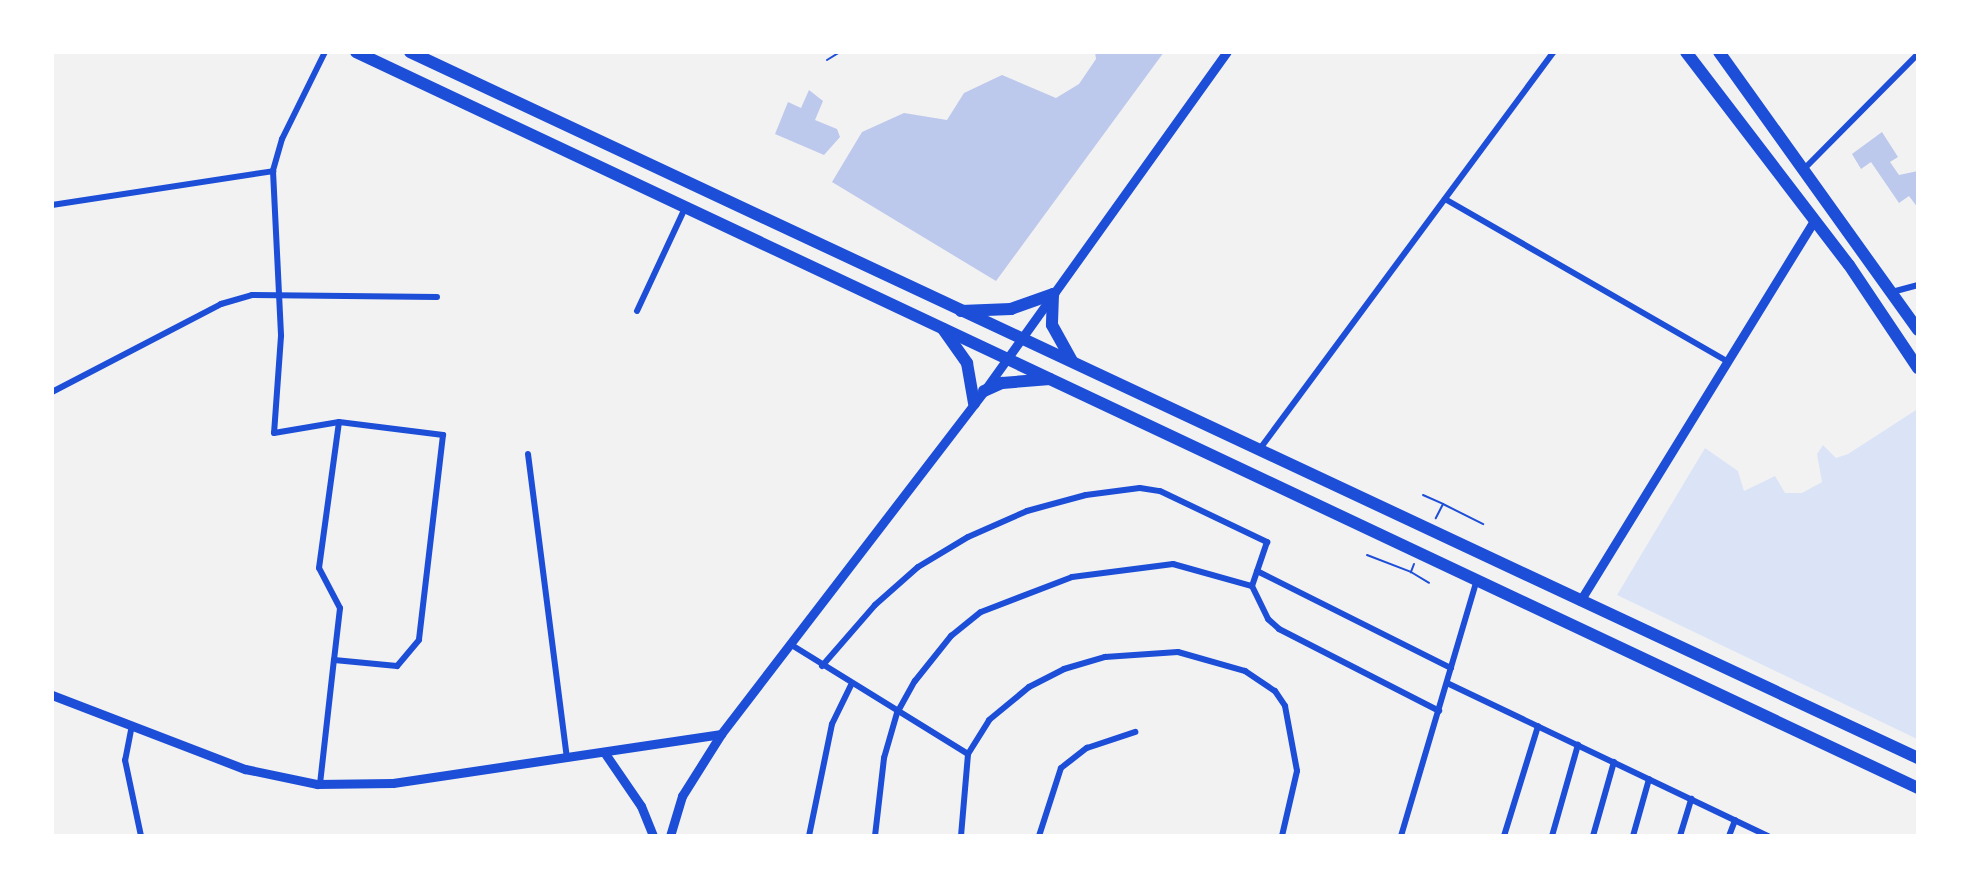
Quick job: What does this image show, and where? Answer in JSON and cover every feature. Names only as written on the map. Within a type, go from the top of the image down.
[{"type":"main road","points":[[356,52],[687,205],[1917,788]]},
{"type":"main road","points":[[410,52],[958,311],[1917,758]]},
{"type":"main road","points":[[1686,52],[1814,220],[1917,368]]},
{"type":"main road","points":[[1719,52],[1805,168],[1917,330]]},
{"type":"main road","points":[[958,311],[1011,309],[1053,294],[1057,342],[1078,367]]},
{"type":"main road","points":[[941,326],[967,363],[974,403]]},
{"type":"main road","points":[[984,391],[1002,383],[1053,379]]},
{"type":"street","points":[[325,52],[282,139],[273,171],[280,295],[274,433],[339,422],[443,435],[419,640],[397,666],[334,660]]},
{"type":"street","points":[[670,836],[682,796],[721,734],[984,391],[1227,52]]},
{"type":"street","points":[[1258,451],[1552,52]]},
{"type":"street","points":[[1805,168],[1917,54]]},
{"type":"street","points":[[52,205],[273,171]]},
{"type":"street","points":[[1445,199],[1729,362]]},
{"type":"street","points":[[637,311],[687,205]]},
{"type":"street","points":[[1580,601],[1729,362],[1814,220]]},
{"type":"street","points":[[1892,292],[1917,285]]},
{"type":"street","points":[[52,392],[221,304],[280,295],[437,297]]},
{"type":"street","points":[[320,784],[340,608],[319,568],[339,422]]},
{"type":"street","points":[[528,454],[567,758]]},
{"type":"street","points":[[822,666],[875,605],[918,567],[1027,511],[1086,495],[1160,491],[1267,542],[1252,586],[1268,618],[1279,629],[1439,711]]},
{"type":"street","points":[[875,836],[884,758],[897,713],[951,636],[981,612],[1018,594],[1084,575],[1173,564],[1252,586]]},
{"type":"street","points":[[1257,571],[1451,668]]},
{"type":"street","points":[[1401,836],[1478,580]]},
{"type":"street","points":[[790,644],[851,685],[968,754]]},
{"type":"street","points":[[961,836],[968,754],[989,720],[1029,687],[1064,669],[1142,653],[1214,658],[1275,691],[1285,706],[1297,771],[1282,836]]},
{"type":"street","points":[[1447,683],[1768,836]]},
{"type":"street","points":[[809,836],[832,723],[851,685]]},
{"type":"street","points":[[52,695],[265,775],[320,784],[393,783],[721,734]]},
{"type":"street","points":[[132,725],[125,760],[141,836]]},
{"type":"street","points":[[1504,836],[1538,726]]},
{"type":"street","points":[[1039,836],[1061,768],[1087,748],[1135,732]]},
{"type":"street","points":[[1552,836],[1578,745]]},
{"type":"street","points":[[604,752],[641,806],[653,836]]},
{"type":"street","points":[[1593,836],[1614,762]]},
{"type":"street","points":[[1633,836],[1649,779]]},
{"type":"street","points":[[1680,836],[1691,799]]},
{"type":"street","points":[[1729,836],[1735,820]]},
{"type":"street","points":[[134,836],[138,825]]},
{"type":"path","points":[[827,60],[840,52]]},
{"type":"path","points":[[1443,504],[1483,524]]},
{"type":"path","points":[[1367,555],[1411,573]]},
{"type":"shaded area","points":[[1916,410],[1917,739],[1617,595],[1705,448],[1738,471],[1744,491],[1775,476],[1785,493],[1802,493],[1822,482],[1817,454],[1823,445],[1836,458],[1848,454]]},
{"type":"building","points":[[1095,52],[1164,52],[996,281],[832,182],[862,132],[904,113],[947,120],[964,93],[1002,75],[1056,98],[1079,84],[1096,59]]},
{"type":"building","points":[[809,90],[823,101],[815,120],[837,129],[840,137],[824,155],[775,134],[788,102],[801,108]]},
{"type":"building","points":[[1882,132],[1898,157],[1890,162],[1899,175],[1918,171],[1918,208],[1909,196],[1899,203],[1871,162],[1861,169],[1852,154]]}]
